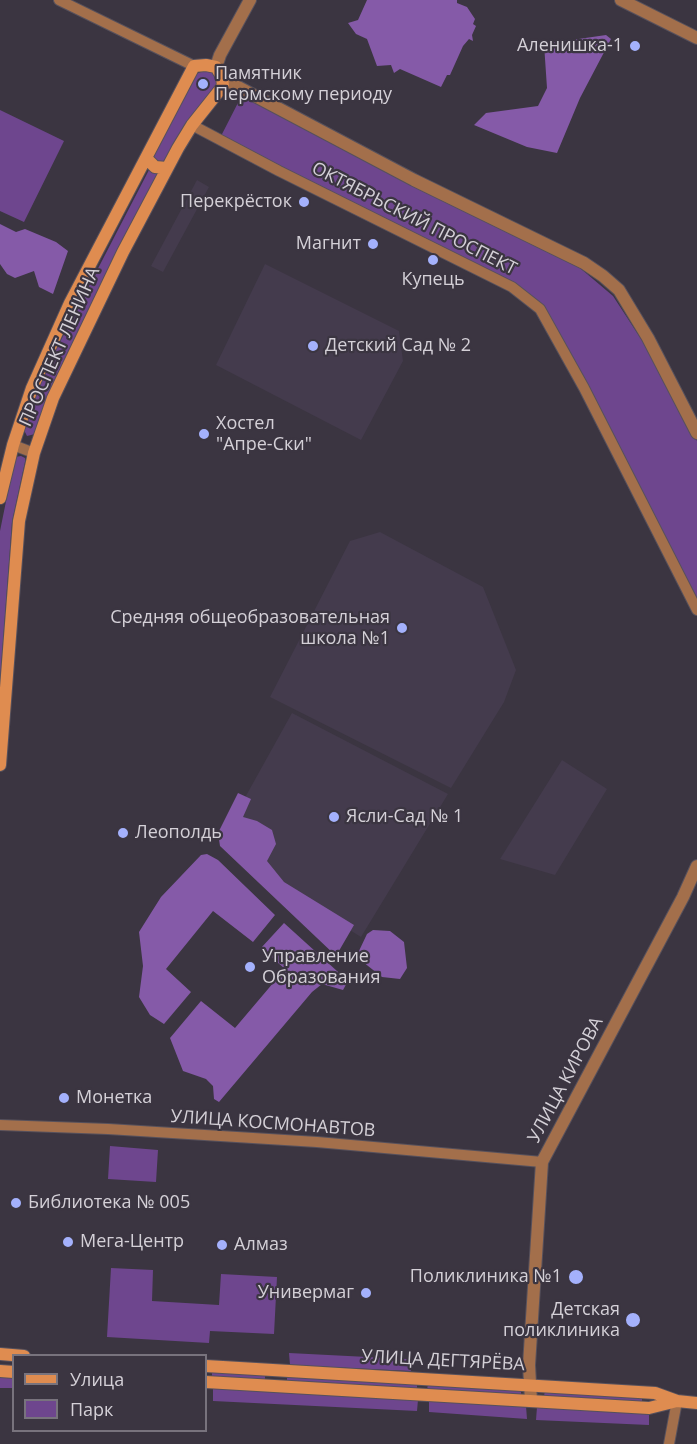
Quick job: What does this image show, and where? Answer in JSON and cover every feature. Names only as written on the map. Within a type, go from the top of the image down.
[{"type":"main road","points":[[194,66],[206,65],[219,72]]},
{"type":"main road","name":"ПРОСПЕКТ ЛЕНИНА","points":[[0,498],[13,445],[32,388],[70,303],[194,66]]},
{"type":"main road","name":"ПРОСПЕКТ ЛЕНИНА","points":[[0,762],[18,521],[34,453],[53,398],[92,314],[167,168],[192,125],[223,86],[219,72]]},
{"type":"main road","points":[[146,158],[155,167],[167,168]]},
{"type":"main road","name":"УЛИЦА ДЕГТЯРЁВА","points":[[207,1366],[655,1393],[676,1401],[697,1403]]},
{"type":"main road","name":"УЛИЦА ДЕГТЯРЁВА","points":[[207,1382],[649,1408],[676,1401]]},
{"type":"street","points":[[59,0],[194,66]]},
{"type":"street","name":"ПРОСПЕКТ ЛЕНИНА","points":[[219,72],[220,55],[250,0]]},
{"type":"street","points":[[621,0],[697,38]]},
{"type":"street","name":"ОКТЯБРЬСКИЙ ПРОСПЕКТ","points":[[219,72],[240,88],[414,180],[584,263],[603,276],[619,290],[648,338],[697,433]]},
{"type":"street","name":"ОКТЯБРЬСКИЙ ПРОСПЕКТ","points":[[192,125],[512,287],[540,309],[584,388],[697,610]]},
{"type":"street","points":[[13,445],[34,453]]},
{"type":"street","name":"УЛИЦА КИРОВА","points":[[531,1401],[529,1384],[542,1162],[683,897],[697,866]]},
{"type":"street","name":"УЛИЦА КОСМОНАВТОВ","points":[[0,1125],[317,1142],[542,1162]]},
{"type":"street","points":[[669,1444],[676,1401]]},
{"type":"shaded area","points":[[367,0],[457,0],[457,3],[467,7],[475,19],[473,41],[469,39],[463,46],[450,75],[447,75],[441,87],[400,69],[394,73],[391,65],[377,66],[367,39],[356,34],[348,23],[358,20]]},
{"type":"shaded area","points":[[606,35],[611,39],[580,98],[557,153],[527,147],[474,125],[486,113],[538,106],[547,88],[544,44]]},
{"type":"shaded area","points":[[197,180],[209,187],[163,272],[151,266]]},
{"type":"shaded area","points":[[0,224],[16,232],[25,229],[56,242],[68,251],[53,294],[39,287],[34,271],[15,278],[7,274],[0,264]]},
{"type":"shaded area","name":"Детский Сад № 2","points":[[265,264],[399,331],[403,361],[361,440],[216,365]]},
{"type":"shaded area","name":"Средняя общеобразовательная школа №1","points":[[380,532],[483,587],[516,670],[504,702],[451,788],[270,697],[350,541]]},
{"type":"shaded area","name":"Ясли-Сад № 1","points":[[292,713],[448,794],[361,937],[265,877],[222,839]]},
{"type":"shaded area","points":[[562,760],[607,789],[555,875],[500,859]]},
{"type":"shaded area","points":[[238,793],[251,799],[243,817],[257,821],[272,830],[276,844],[267,861],[284,882],[354,925],[336,956],[220,846],[218,833]]},
{"type":"shaded area","points":[[207,854],[218,860],[275,915],[253,942],[213,911],[166,969],[191,992],[164,1024],[150,1015],[139,997],[143,966],[139,932],[161,897],[201,855]]},
{"type":"shaded area","points":[[284,923],[348,981],[343,990],[322,984],[312,992],[219,1102],[214,1099],[213,1086],[206,1079],[183,1071],[170,1038],[201,1001],[235,1028],[285,969],[261,948]]},
{"type":"shaded area","points":[[373,930],[390,931],[404,942],[407,968],[400,979],[382,977],[363,962],[358,953],[367,934]]},
{"type":"green space","points":[[203,71],[213,73],[218,82],[215,89],[192,117],[163,162],[157,164],[153,156],[196,74]]},
{"type":"green space","points":[[242,95],[580,268],[613,296],[660,368],[697,441],[697,603],[541,306],[220,138]]},
{"type":"green space","points":[[0,110],[64,141],[24,222],[0,211]]},
{"type":"green space","points":[[150,168],[161,174],[57,375],[35,434],[27,436],[23,428],[46,369]]},
{"type":"green space","points":[[15,457],[25,458],[25,462],[12,522],[0,682],[0,531]]},
{"type":"green space","points":[[110,1146],[158,1150],[156,1182],[108,1179]]},
{"type":"green space","points":[[111,1268],[153,1270],[152,1301],[219,1305],[221,1274],[277,1277],[274,1334],[210,1331],[209,1343],[107,1337]]},
{"type":"green space","points":[[289,1353],[407,1359],[411,1371],[290,1365]]},
{"type":"green space","points":[[212,1372],[265,1375],[265,1380],[212,1378]]},
{"type":"green space","points":[[0,1376],[12,1377],[12,1388],[0,1388]]},
{"type":"green space","points":[[287,1377],[417,1384],[417,1389],[287,1382]]},
{"type":"green space","points":[[428,1384],[521,1390],[521,1395],[427,1390]]},
{"type":"green space","points":[[213,1387],[418,1400],[417,1411],[213,1401]]},
{"type":"green space","points":[[545,1391],[642,1396],[642,1402],[544,1396]]},
{"type":"green space","points":[[429,1400],[526,1406],[527,1419],[429,1412]]},
{"type":"green space","points":[[537,1407],[649,1413],[649,1425],[536,1420]]},
{"type":"place","name":"Аленишка-1","points":[[635,46]]},
{"type":"place","name":"Памятник Пермскому периоду","points":[[203,84]]},
{"type":"place","name":"Перекрёсток","points":[[304,202]]},
{"type":"place","name":"Магнит","points":[[373,244]]},
{"type":"place","name":"Купець","points":[[433,260]]},
{"type":"place","name":"Детский Сад № 2","points":[[313,346]]},
{"type":"place","name":"Хостел \"Апре-Ски\"","points":[[204,434]]},
{"type":"place","name":"Средняя общеобразовательная школа №1","points":[[402,628]]},
{"type":"place","name":"Ясли-Сад № 1","points":[[334,817]]},
{"type":"place","name":"Леополдь","points":[[123,833]]},
{"type":"place","name":"Управление Образования","points":[[250,967]]},
{"type":"place","name":"Монетка","points":[[64,1098]]},
{"type":"place","name":"Библиотека № 005","points":[[16,1203]]},
{"type":"place","name":"Мега-Центр","points":[[68,1242]]},
{"type":"place","name":"Алмаз","points":[[222,1245]]},
{"type":"place","name":"Поликлиника №1","points":[[576,1277]]},
{"type":"place","name":"Универмаг","points":[[366,1293]]},
{"type":"place","name":"Детская поликлиника","points":[[633,1320]]}]
